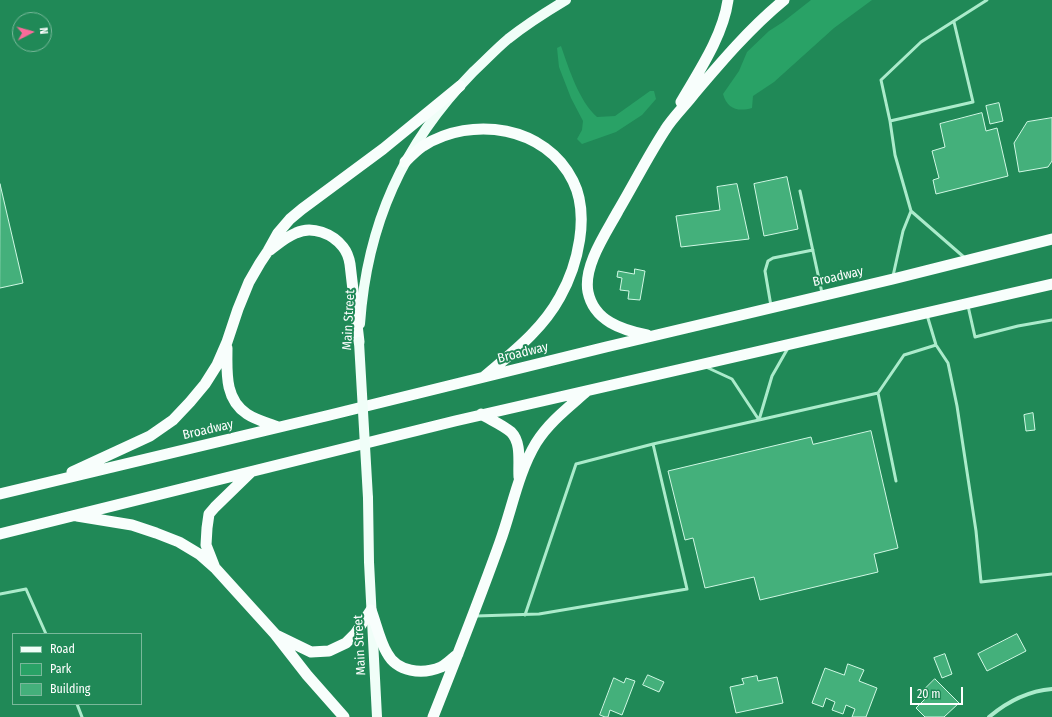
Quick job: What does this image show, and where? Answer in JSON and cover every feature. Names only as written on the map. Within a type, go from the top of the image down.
[{"type":"highway","points":[[650,336],[622,329],[606,321],[592,303],[588,292],[588,279],[591,264],[608,229],[698,72],[719,32],[726,13],[728,0]]},
{"type":"highway","points":[[666,128],[725,58],[750,31],[784,0]]},
{"type":"highway","points":[[50,483],[150,436],[174,420],[205,384],[217,365],[249,282],[278,233],[290,219],[326,190],[383,149],[460,86]]},
{"type":"highway","points":[[405,162],[422,146],[446,135],[471,130],[494,129],[523,136],[543,145],[559,160],[573,182],[579,200],[580,232],[575,260],[566,286],[551,312],[536,331],[482,378]]},
{"type":"highway","points":[[268,251],[289,236],[304,230],[324,233],[338,242],[347,254],[350,264],[360,342]]},
{"type":"highway","name":"Broadway","points":[[0,494],[650,336],[893,279],[1052,239]]},
{"type":"highway","points":[[0,534],[481,414],[1052,284]]},
{"type":"highway","points":[[227,342],[227,381],[228,388],[234,401],[245,412],[278,427]]},
{"type":"highway","points":[[433,717],[473,616],[509,518],[519,481],[531,452],[546,428],[587,391]]},
{"type":"highway","points":[[481,414],[507,430],[515,437],[518,450],[519,481]]},
{"type":"highway","points":[[216,568],[206,545],[209,514],[215,506],[252,471]]},
{"type":"highway","points":[[72,516],[132,525],[179,542],[198,554],[216,568],[275,634],[307,675],[344,717]]},
{"type":"highway","points":[[275,634],[290,640],[311,652],[329,651],[346,644],[355,634],[371,610]]},
{"type":"highway","points":[[371,610],[387,653],[401,668],[418,672],[430,671],[442,666],[458,654]]},
{"type":"main road","name":"Main Street","points":[[377,717],[360,342],[363,293],[371,253],[391,189],[405,162],[448,100],[460,86],[508,39],[537,18],[566,0]]},
{"type":"street","points":[[989,717],[1018,697],[1039,690],[1052,689]]},
{"type":"lane","points":[[968,260],[911,211],[895,155],[890,121],[881,80],[921,42],[987,0]]},
{"type":"lane","points":[[890,121],[973,102],[954,22]]},
{"type":"lane","points":[[800,190],[822,295]]},
{"type":"lane","points":[[893,279],[903,231],[911,211]]},
{"type":"lane","points":[[771,307],[765,271],[768,261],[773,258],[813,250]]},
{"type":"lane","points":[[967,304],[974,336],[1052,320]]},
{"type":"lane","points":[[927,313],[936,345],[948,363],[957,406],[976,531],[981,582],[1052,574]]},
{"type":"lane","points":[[759,420],[772,376],[790,344]]},
{"type":"lane","points":[[525,615],[576,464],[653,444],[878,393],[904,355],[936,345]]},
{"type":"lane","points":[[701,365],[732,378],[759,420]]},
{"type":"lane","points":[[878,393],[896,481]]},
{"type":"lane","points":[[473,616],[539,614],[687,589],[653,444]]},
{"type":"lane","points":[[0,594],[26,589],[46,633]]},
{"type":"lane","points":[[77,705],[82,717]]},
{"type":"green space","points":[[811,0],[872,0],[834,28],[774,82],[753,96],[752,108],[742,110],[730,106],[723,94],[739,71],[747,52],[769,31]]},
{"type":"green space","points":[[561,46],[580,94],[597,117],[615,116],[650,91],[654,91],[656,99],[642,115],[616,132],[582,144],[577,139],[582,130],[583,121],[571,98],[559,67],[557,48]]},
{"type":"building","points":[[999,103],[1003,121],[990,124],[986,106]]},
{"type":"building","points":[[982,113],[986,131],[997,128],[1008,176],[936,194],[933,180],[939,178],[932,151],[945,147],[940,124]]},
{"type":"building","points":[[1052,118],[1052,161],[1048,167],[1019,172],[1014,143],[1027,122]]},
{"type":"building","points":[[787,177],[798,229],[764,236],[754,184]]},
{"type":"building","points":[[0,184],[23,283],[0,288]]},
{"type":"building","points":[[737,184],[749,239],[681,247],[676,216],[720,210],[717,187]]},
{"type":"building","points":[[635,269],[645,271],[640,300],[628,299],[629,291],[620,290],[622,278],[617,277],[618,271],[634,274]]},
{"type":"building","points":[[1033,413],[1035,430],[1026,431],[1024,415]]},
{"type":"building","points":[[871,431],[898,548],[874,554],[878,572],[760,600],[754,577],[705,588],[693,538],[685,540],[668,471],[811,437],[813,444]]},
{"type":"building","points":[[1017,634],[1026,651],[987,671],[978,654]]},
{"type":"building","points":[[945,654],[952,674],[942,678],[934,658]]},
{"type":"building","points":[[848,664],[864,670],[859,681],[877,688],[866,717],[852,717],[855,709],[846,705],[843,714],[832,710],[835,702],[826,698],[823,707],[812,703],[825,668],[844,675]]},
{"type":"building","points":[[648,675],[664,682],[659,692],[643,685]]},
{"type":"building","points":[[757,676],[758,681],[777,677],[783,703],[736,713],[730,687],[744,684],[742,679]]},
{"type":"building","points":[[614,678],[624,683],[626,678],[635,681],[622,715],[610,710],[608,717],[605,717],[600,715]]},
{"type":"building","points":[[935,679],[959,703],[944,717],[925,717],[916,708],[928,696],[923,691]]}]
